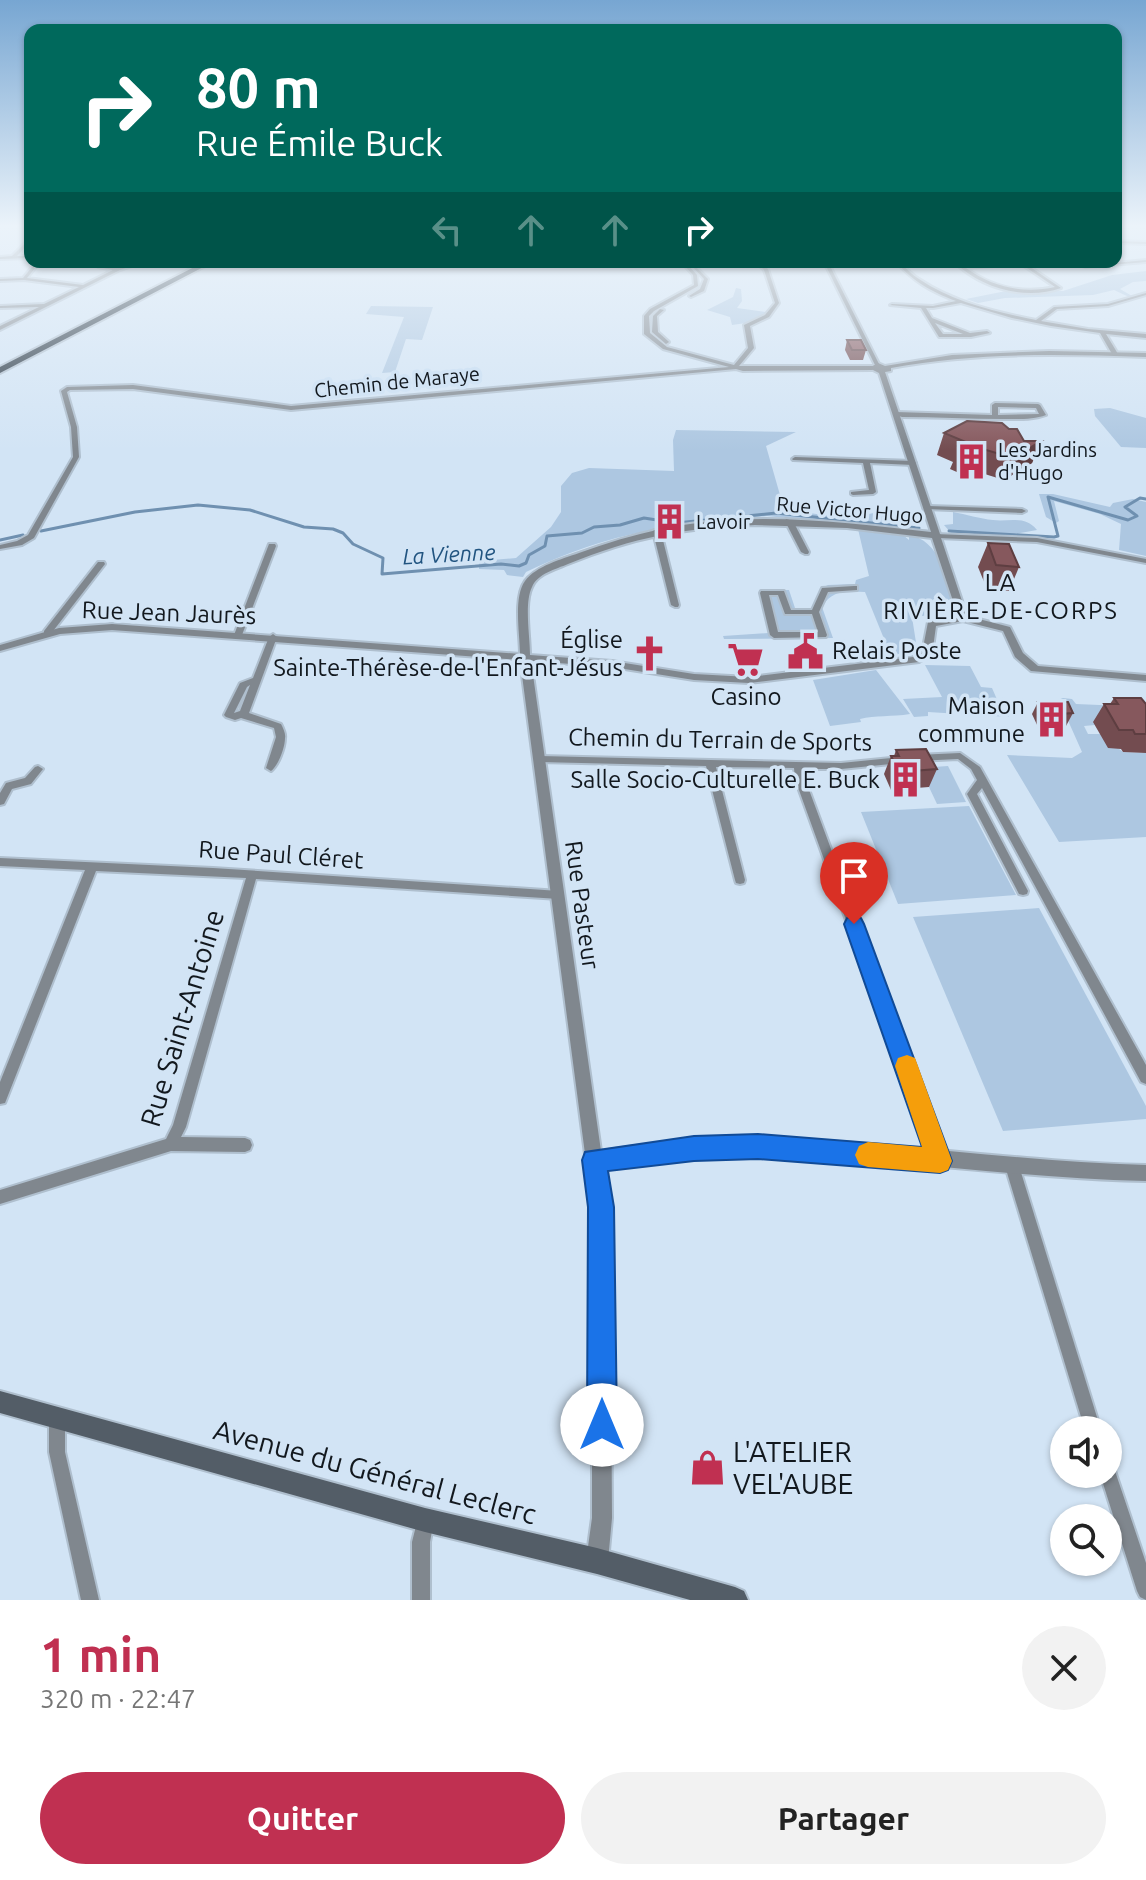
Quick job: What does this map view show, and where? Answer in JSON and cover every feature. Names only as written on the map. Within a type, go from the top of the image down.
[{"type":"highway","points":[[0,364],[123,302]]},
{"type":"highway","points":[[0,370],[133,302]]},
{"type":"main road","name":"Avenue du Général Leclerc","points":[[0,1402],[425,1520],[597,1561],[735,1600]]},
{"type":"street","points":[[0,328],[56,302]]},
{"type":"street","points":[[668,302],[648,313],[647,334],[665,348],[735,366],[880,368],[969,356],[1146,355]]},
{"type":"street","points":[[680,302],[655,316],[655,332],[672,345],[735,366]]},
{"type":"street","points":[[735,366],[751,348],[747,325],[767,316],[777,302]]},
{"type":"street","points":[[846,302],[880,368]]},
{"type":"street","points":[[892,305],[941,306],[961,302]]},
{"type":"street","points":[[966,302],[1037,322],[1146,336]]},
{"type":"street","points":[[1037,322],[1056,308],[1119,302]]},
{"type":"street","points":[[0,307],[52,304]]},
{"type":"street","points":[[922,306],[946,347]]},
{"type":"street","points":[[25,307],[35,309],[34,312]]},
{"type":"street","points":[[930,319],[972,334]]},
{"type":"street","points":[[1102,332],[1115,354]]},
{"type":"street","points":[[941,336],[987,333]]},
{"type":"street","name":"Chemin de Maraye","points":[[0,547],[19,543],[31,536],[76,457],[74,427],[64,391],[85,386],[114,386],[291,408],[735,366]]},
{"type":"street","name":"Rue Victor Hugo","points":[[525,657],[526,589],[529,583],[551,568],[585,553],[657,532],[736,523],[789,521],[938,536],[880,368]]},
{"type":"street","points":[[896,414],[995,416],[1043,415],[1038,406],[1029,404],[995,405],[995,416]]},
{"type":"street","points":[[795,459],[913,463]]},
{"type":"street","points":[[853,493],[873,492],[866,462]]},
{"type":"street","points":[[928,508],[1022,511]]},
{"type":"street","points":[[789,521],[805,552]]},
{"type":"street","points":[[657,532],[675,605]]},
{"type":"street","points":[[1146,561],[1037,540],[938,536],[963,618],[1007,629],[1019,655],[1035,669],[1146,678]]},
{"type":"street","points":[[238,635],[272,546]]},
{"type":"street","points":[[47,633],[101,564]]},
{"type":"street","points":[[788,612],[781,593],[764,593],[774,635],[823,635],[815,612],[828,588],[854,588]]},
{"type":"street","points":[[770,612],[815,612]]},
{"type":"street","name":"Rue Jean Jaurès","points":[[0,648],[47,633],[112,627],[612,664],[719,679],[763,679],[915,660],[927,655],[931,624],[963,618]]},
{"type":"street","points":[[271,768],[281,737],[278,726],[245,716],[244,713],[273,637]]},
{"type":"street","name":"Rue Pasteur","points":[[525,657],[601,1207],[602,1518],[597,1561]]},
{"type":"street","name":"Chemin du Terrain de Sports","points":[[540,759],[841,766],[951,755],[969,760],[1146,1078]]},
{"type":"street","points":[[710,762],[740,880]]},
{"type":"street","points":[[798,765],[800,779],[940,1161]]},
{"type":"street","points":[[0,801],[9,786],[28,781],[38,769]]},
{"type":"street","points":[[982,780],[972,794],[1023,891]]},
{"type":"street","name":"Rue Paul Cléret","points":[[0,862],[559,895]]},
{"type":"street","points":[[0,1098],[92,867]]},
{"type":"street","name":"Rue Saint-Antoine","points":[[0,1197],[171,1144],[179,1127],[252,875]]},
{"type":"street","points":[[171,1144],[245,1145]]},
{"type":"street","points":[[594,1160],[694,1148],[758,1147],[1146,1173]]},
{"type":"street","points":[[1012,1166],[1089,1416]]},
{"type":"street","points":[[57,1417],[57,1452],[90,1600]]},
{"type":"street","points":[[1113,1488],[1146,1591]]},
{"type":"street","points":[[421,1600],[421,1542],[425,1520]]},
{"type":"shaded area","points":[[724,302],[742,302],[737,308],[766,312],[746,323],[732,325],[730,317],[707,310]]},
{"type":"shaded area","points":[[371,306],[433,307],[422,340],[406,339],[395,372],[382,373],[404,317],[366,314]]},
{"type":"shaded area","points":[[1110,408],[1146,418],[1146,448],[1121,447],[1095,416],[1094,409]]},
{"type":"shaded area","points":[[676,430],[796,432],[766,446],[784,509],[841,517],[888,512],[905,519],[912,527],[901,530],[767,516],[679,524],[665,519],[664,523],[674,524],[673,527],[635,533],[579,550],[526,572],[523,577],[507,575],[504,570],[479,569],[479,561],[516,558],[551,527],[561,512],[561,486],[572,473],[589,468],[674,471],[673,440]]},
{"type":"shaded area","points":[[1039,494],[1053,494],[1110,507],[1113,503],[1133,499],[1146,502],[1146,556],[1119,550],[1121,524],[1100,514],[1054,501],[1059,521],[1056,523],[1046,517]]},
{"type":"shaded area","points":[[953,512],[1027,522],[1037,530],[1014,534],[951,533],[944,525],[953,524]]},
{"type":"shaded area","points":[[858,529],[902,534],[909,540],[909,535],[919,538],[928,544],[941,562],[953,607],[941,614],[912,617],[917,649],[891,656],[865,592],[835,594],[826,601],[822,607],[833,638],[724,639],[723,636],[768,633],[759,590],[789,590],[795,608],[812,608],[819,598],[820,589],[828,585],[855,584],[856,580],[869,576]]},
{"type":"shaded area","points":[[925,665],[970,666],[981,687],[992,688],[1002,711],[1007,712],[1009,717],[928,712],[928,716],[914,717],[903,699],[942,697]]},
{"type":"shaded area","points":[[876,670],[910,714],[866,718],[860,719],[861,722],[830,726],[813,680]]},
{"type":"shaded area","points":[[1063,698],[1072,699],[1076,704],[1123,706],[1126,711],[1100,711],[1095,725],[1084,726],[1088,734],[1100,734],[1123,752],[1146,753],[1146,837],[1059,842],[1007,755],[1072,758],[1082,752],[1066,716],[1048,704]]},
{"type":"shaded area","points":[[948,766],[966,802],[937,804],[920,768]]},
{"type":"shaded area","points":[[969,806],[1016,895],[898,904],[861,812]]},
{"type":"shaded area","points":[[1039,908],[1146,1106],[1146,1119],[1003,1131],[913,917]]},
{"type":"building","points":[[847,340],[861,340],[866,350],[852,350]]},
{"type":"building","points":[[967,421],[1002,423],[1009,429],[1017,429],[1024,441],[1041,441],[1013,458],[983,449],[974,454],[958,446],[966,442],[944,433]]},
{"type":"building","points":[[988,543],[1009,544],[1019,567],[996,565]]},
{"type":"building","points":[[1114,698],[1141,698],[1146,704],[1146,734],[1119,730],[1104,704],[1118,704]]},
{"type":"building","points":[[1038,702],[1068,702],[1073,713],[1045,715]]},
{"type":"building","points":[[926,749],[937,769],[899,772],[891,756],[899,756],[896,750]]},
{"type":"waterway","name":"La Vienne","points":[[949,531],[1054,537],[1058,536],[1048,497],[1128,520],[1137,516],[1125,507],[1140,498],[1146,499]]},
{"type":"waterway","name":"La Vienne","points":[[41,531],[135,512],[198,505],[250,510],[304,527],[333,529],[343,533],[353,544],[383,558],[382,574],[501,564],[519,566],[526,563],[529,555],[545,546],[547,536],[582,533],[594,527],[620,525],[644,518],[676,523],[776,513],[919,528]]},
{"type":"waterway","name":"La Vienne","points":[[0,540],[23,535]]},
{"type":"slow traffic","points":[[868,1155],[940,1161],[907,1066]]},
{"type":"place","name":"Les Jardins d'Hugo","points":[[972,462]]},
{"type":"place","name":"Lavoir","points":[[670,522]]},
{"type":"place","name":"Relais Poste","points":[[806,651]]},
{"type":"place","name":"Église Sainte-Thérèse-de-l'Enfant-Jésus","points":[[649,654]]},
{"type":"place","name":"Casino","points":[[746,660]]},
{"type":"place","name":"Maison commune","points":[[1051,720]]},
{"type":"place","name":"Salle Socio-Culturelle E. Buck","points":[[906,780]]},
{"type":"place","name":"L'ATELIER VEL'AUBE","points":[[707,1468]]},
{"type":"district","name":"LA RIVIÈRE-DE-CORPS","points":[[1001,597]]},
{"type":"route","points":[[602,1425],[601,1207],[594,1160],[694,1148],[758,1147],[940,1161],[854,924]]}]
